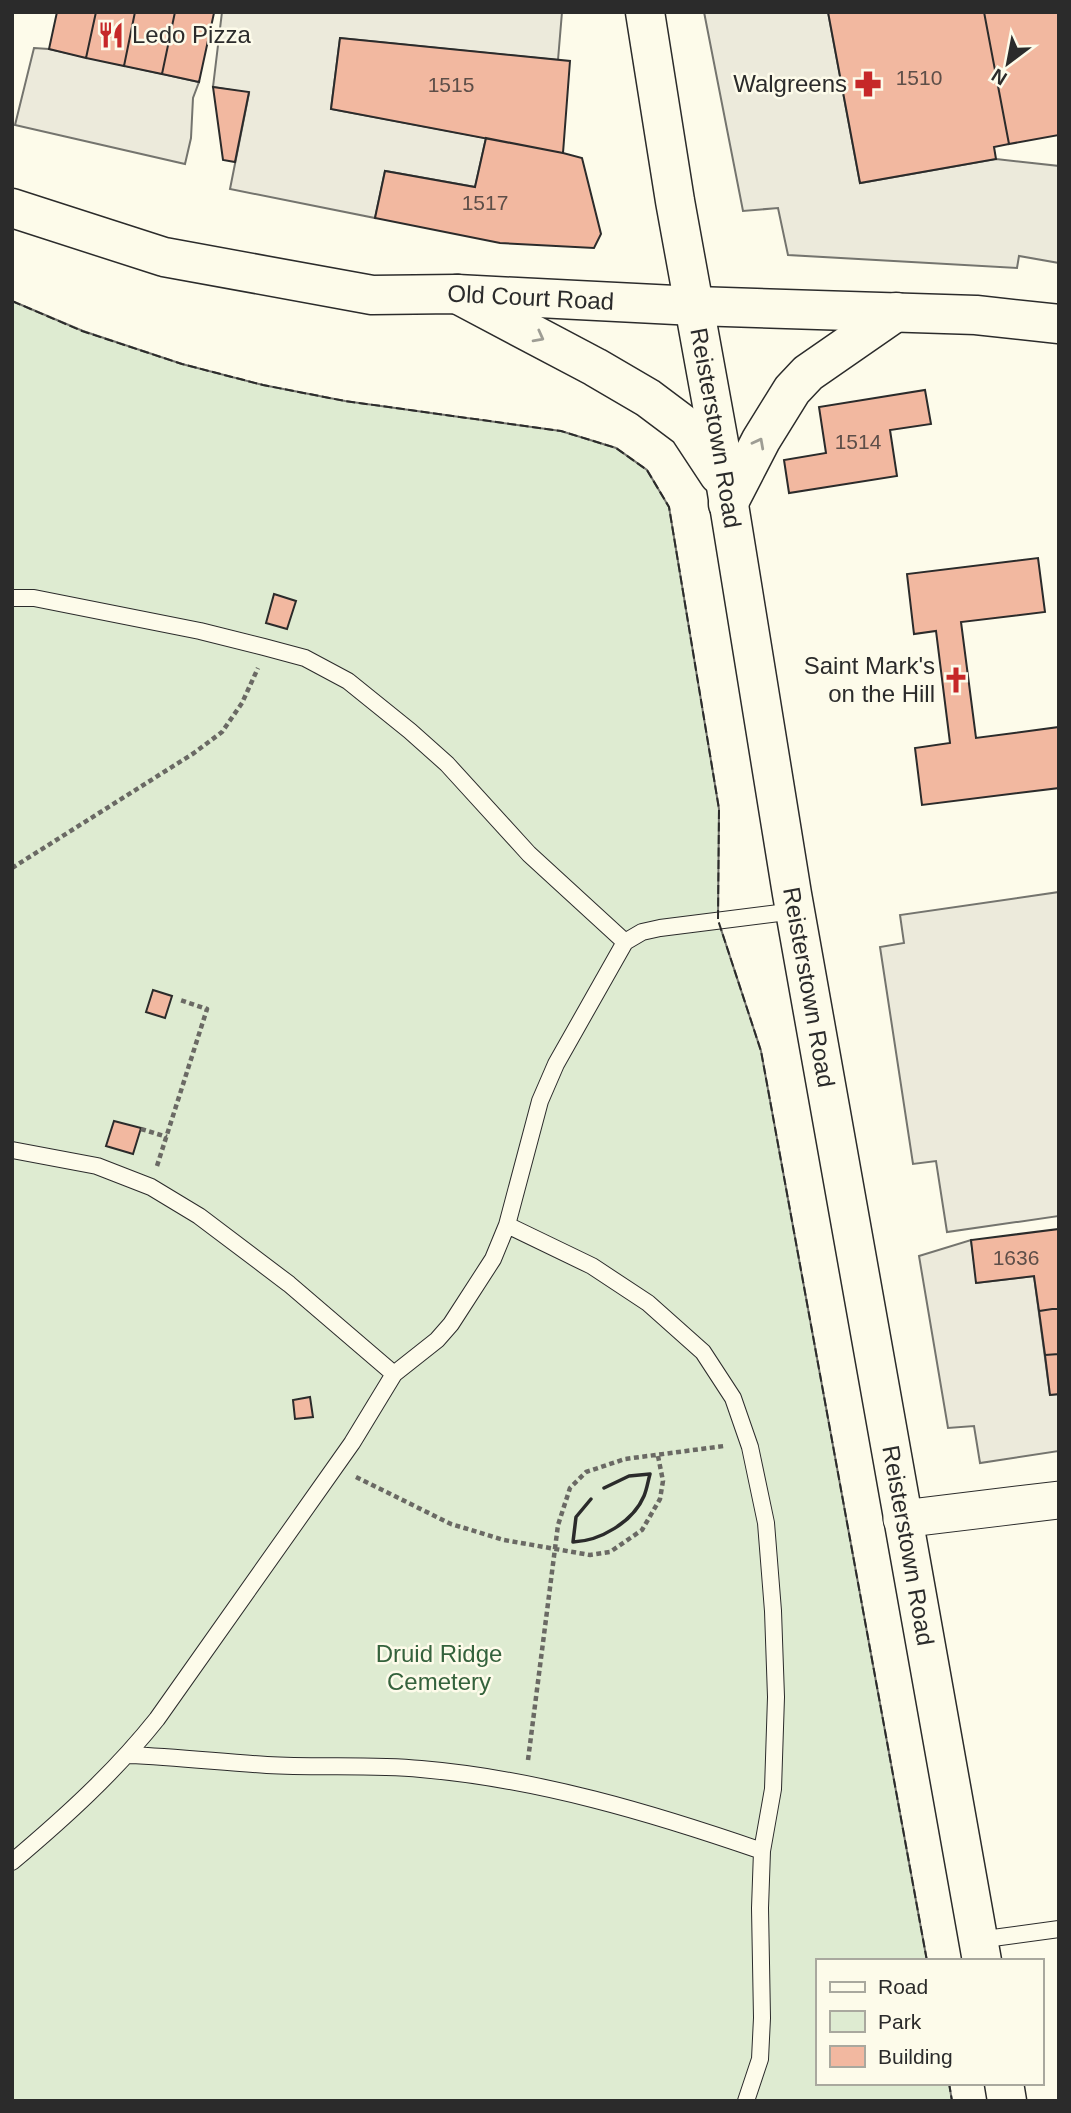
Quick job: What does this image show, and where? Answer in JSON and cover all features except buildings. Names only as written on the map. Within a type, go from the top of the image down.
[{"type":"main road","name":"Reisterstown Road","points":[[645,12],[795,911],[980,1950]]},
{"type":"main road","name":"Old Court Road","points":[[12,208],[164,257],[372,295],[457,294],[695,306],[976,315],[1059,324]]},
{"type":"main road","points":[[457,294],[595,367],[657,404],[688,428],[727,495],[792,390],[808,373],[896,312]]},
{"type":"street","points":[[902,1520],[1059,1500]]},
{"type":"lane","points":[[12,597],[34,598],[200,631],[264,647],[305,658],[348,681],[447,764],[530,854],[625,942]]},
{"type":"lane","points":[[12,1862],[129,1755],[157,1720],[335,1467],[394,1374],[438,1340],[451,1324],[493,1259],[507,1225],[540,1101],[556,1064],[625,942],[642,932],[660,928],[795,911]]},
{"type":"lane","points":[[12,1150],[97,1166],[150,1187],[199,1216],[289,1284],[394,1374]]},
{"type":"lane","points":[[507,1225],[592,1266],[648,1303],[703,1352],[733,1398],[749,1442],[766,1523],[776,1697],[773,1789],[762,1851],[760,2059],[746,2101]]},
{"type":"lane","points":[[129,1755],[192,1757],[266,1765],[421,1769],[525,1785],[586,1798],[684,1824],[762,1851]]},
{"type":"lane","points":[[980,1950],[1059,1929]]},
{"type":"path","points":[[12,868],[194,753],[222,732],[242,703],[256,675],[264,647]]},
{"type":"path","points":[[150,1187],[207,1009],[180,1000]]},
{"type":"path","points":[[141,1129],[167,1137]]},
{"type":"path","points":[[525,1785],[558,1525],[570,1488],[586,1472],[625,1459],[749,1442]]},
{"type":"path","points":[[335,1467],[452,1524],[504,1540],[590,1555],[610,1552],[642,1530],[660,1499],[663,1481],[658,1456]]},
{"type":"green space","name":"Druid Ridge Cemetery","points":[[12,301],[83,331],[182,364],[263,385],[345,401],[561,431],[616,448],[647,470],[669,507],[719,809],[718,920],[761,1051],[927,1959],[816,1959],[816,2085],[949,2085],[952,2101],[12,2101]]},
{"type":"shaded area","points":[[222,12],[562,12],[558,60],[340,38],[331,109],[486,138],[475,187],[385,171],[375,218],[230,189],[249,93],[213,87]]},
{"type":"shaded area","points":[[704,12],[828,12],[860,183],[996,159],[1059,166],[1059,263],[1019,256],[1017,268],[788,255],[778,208],[743,211]]},
{"type":"shaded area","points":[[34,48],[199,82],[193,98],[191,138],[185,164],[15,125]]},
{"type":"shaded area","points":[[1059,892],[1059,1216],[947,1232],[936,1161],[913,1164],[880,947],[904,943],[900,915]]},
{"type":"shaded area","points":[[971,1240],[977,1283],[1034,1276],[1050,1395],[1059,1394],[1059,1451],[980,1463],[974,1426],[948,1428],[919,1256]]},
{"type":"fence","points":[[12,301],[82,331],[182,364],[263,385],[345,401],[561,431],[616,448],[647,470],[669,507],[719,809],[718,920],[761,1051],[927,1959]]},
{"type":"fence","points":[[949,2085],[952,2101]]},
{"type":"wall","points":[[591,1499],[576,1517],[573,1542],[594,1538],[624,1522],[639,1505],[650,1474],[629,1476],[604,1488]]},
{"type":"place","name":"Ledo Pizza","points":[[111,35]]},
{"type":"place","name":"Walgreens","points":[[868,84]]},
{"type":"place","name":"Saint Mark's on the Hill","points":[[956,680]]}]
